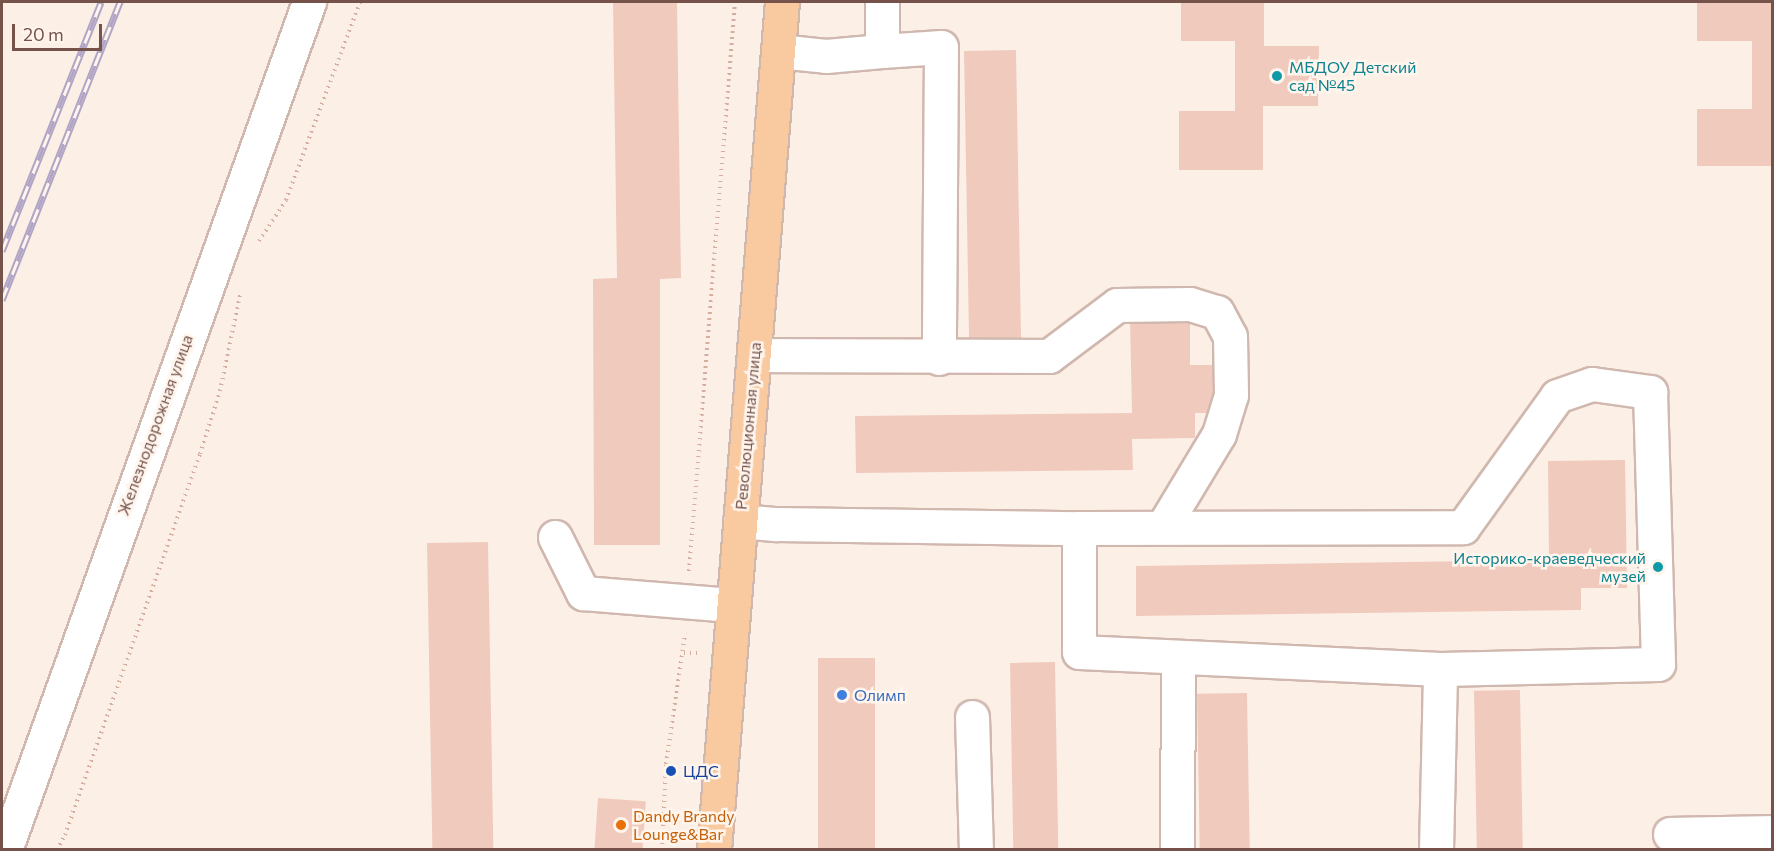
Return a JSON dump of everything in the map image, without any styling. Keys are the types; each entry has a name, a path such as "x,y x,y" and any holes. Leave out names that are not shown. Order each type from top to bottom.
{"main road":[{"name":"Революционная улица","path":"714,849 782,2"}],"street":[{"name":"Железнодорожная улица","path":"5,849 309,2"},
{"path":"882,2 882,51"},
{"path":"778,51 826,56 941,47 939,358"},
{"path":"754,355 939,358 1049,356 1117,305 1190,304 1216,312 1230,336 1231,395 1219,434 1163,527"},
{"path":"740,521 777,524 1079,528 1463,527 1557,396 1592,384 1650,392 1658,664 1440,669 1079,652 1079,528"},
{"path":"555,537 583,593 732,605"},
{"path":"1177,849 1178,658"},
{"path":"1436,849 1440,669"},
{"path":"972,717 976,849"},
{"path":"1670,834 1773,832"}],"path":[{"path":"254,248 286,200 360,2"},
{"path":"662,849 666,764 684,653 735,2"},
{"path":"57,849 65,835 200,454 220,392 241,291"}],"building":[{"path":"613,2 677,2 681,278 660,279 660,545 594,545 593,279 617,278"},
{"name":"МБДОУ Детский сад №45","path":"1181,2 1264,2 1264,46 1319,46 1318,106 1263,106 1263,170 1179,170 1179,111 1235,111 1235,41 1181,41"},
{"path":"1697,2 1772,2 1772,166 1697,166 1697,109 1752,109 1752,41 1697,41"},
{"path":"1016,50 1021,341 969,342 964,51"},
{"path":"1190,320 1190,365 1213,365 1214,413 1195,413 1195,438 1132,439 1133,470 856,473 855,416 1132,413 1130,321"},
{"path":"1625,460 1627,588 1581,588 1581,610 1136,616 1136,566 1549,560 1548,461"},
{"path":"488,542 493,850 432,850 427,543"},
{"path":"818,658 875,658 875,850 818,850"},
{"path":"1055,662 1058,850 1013,850 1010,663"},
{"path":"1520,690 1523,850 1477,850 1474,691"},
{"path":"1247,693 1250,850 1200,850 1197,694"},
{"name":"Dandy Brandy Lounge&Bar","path":"598,798 646,801 642,850 594,850"}],"railway":[{"path":"2,251 101,2"},
{"path":"2,300 120,2"}],"place":[{"name":"МБДОУ Детский сад №45","path":"1277,76"},
{"name":"Историко-краеведческий музей","path":"1658,567"},
{"name":"Олимп","path":"842,695"},
{"name":"ЦДС","path":"671,771"},
{"name":"Dandy Brandy Lounge&Bar","path":"621,825"}]}
